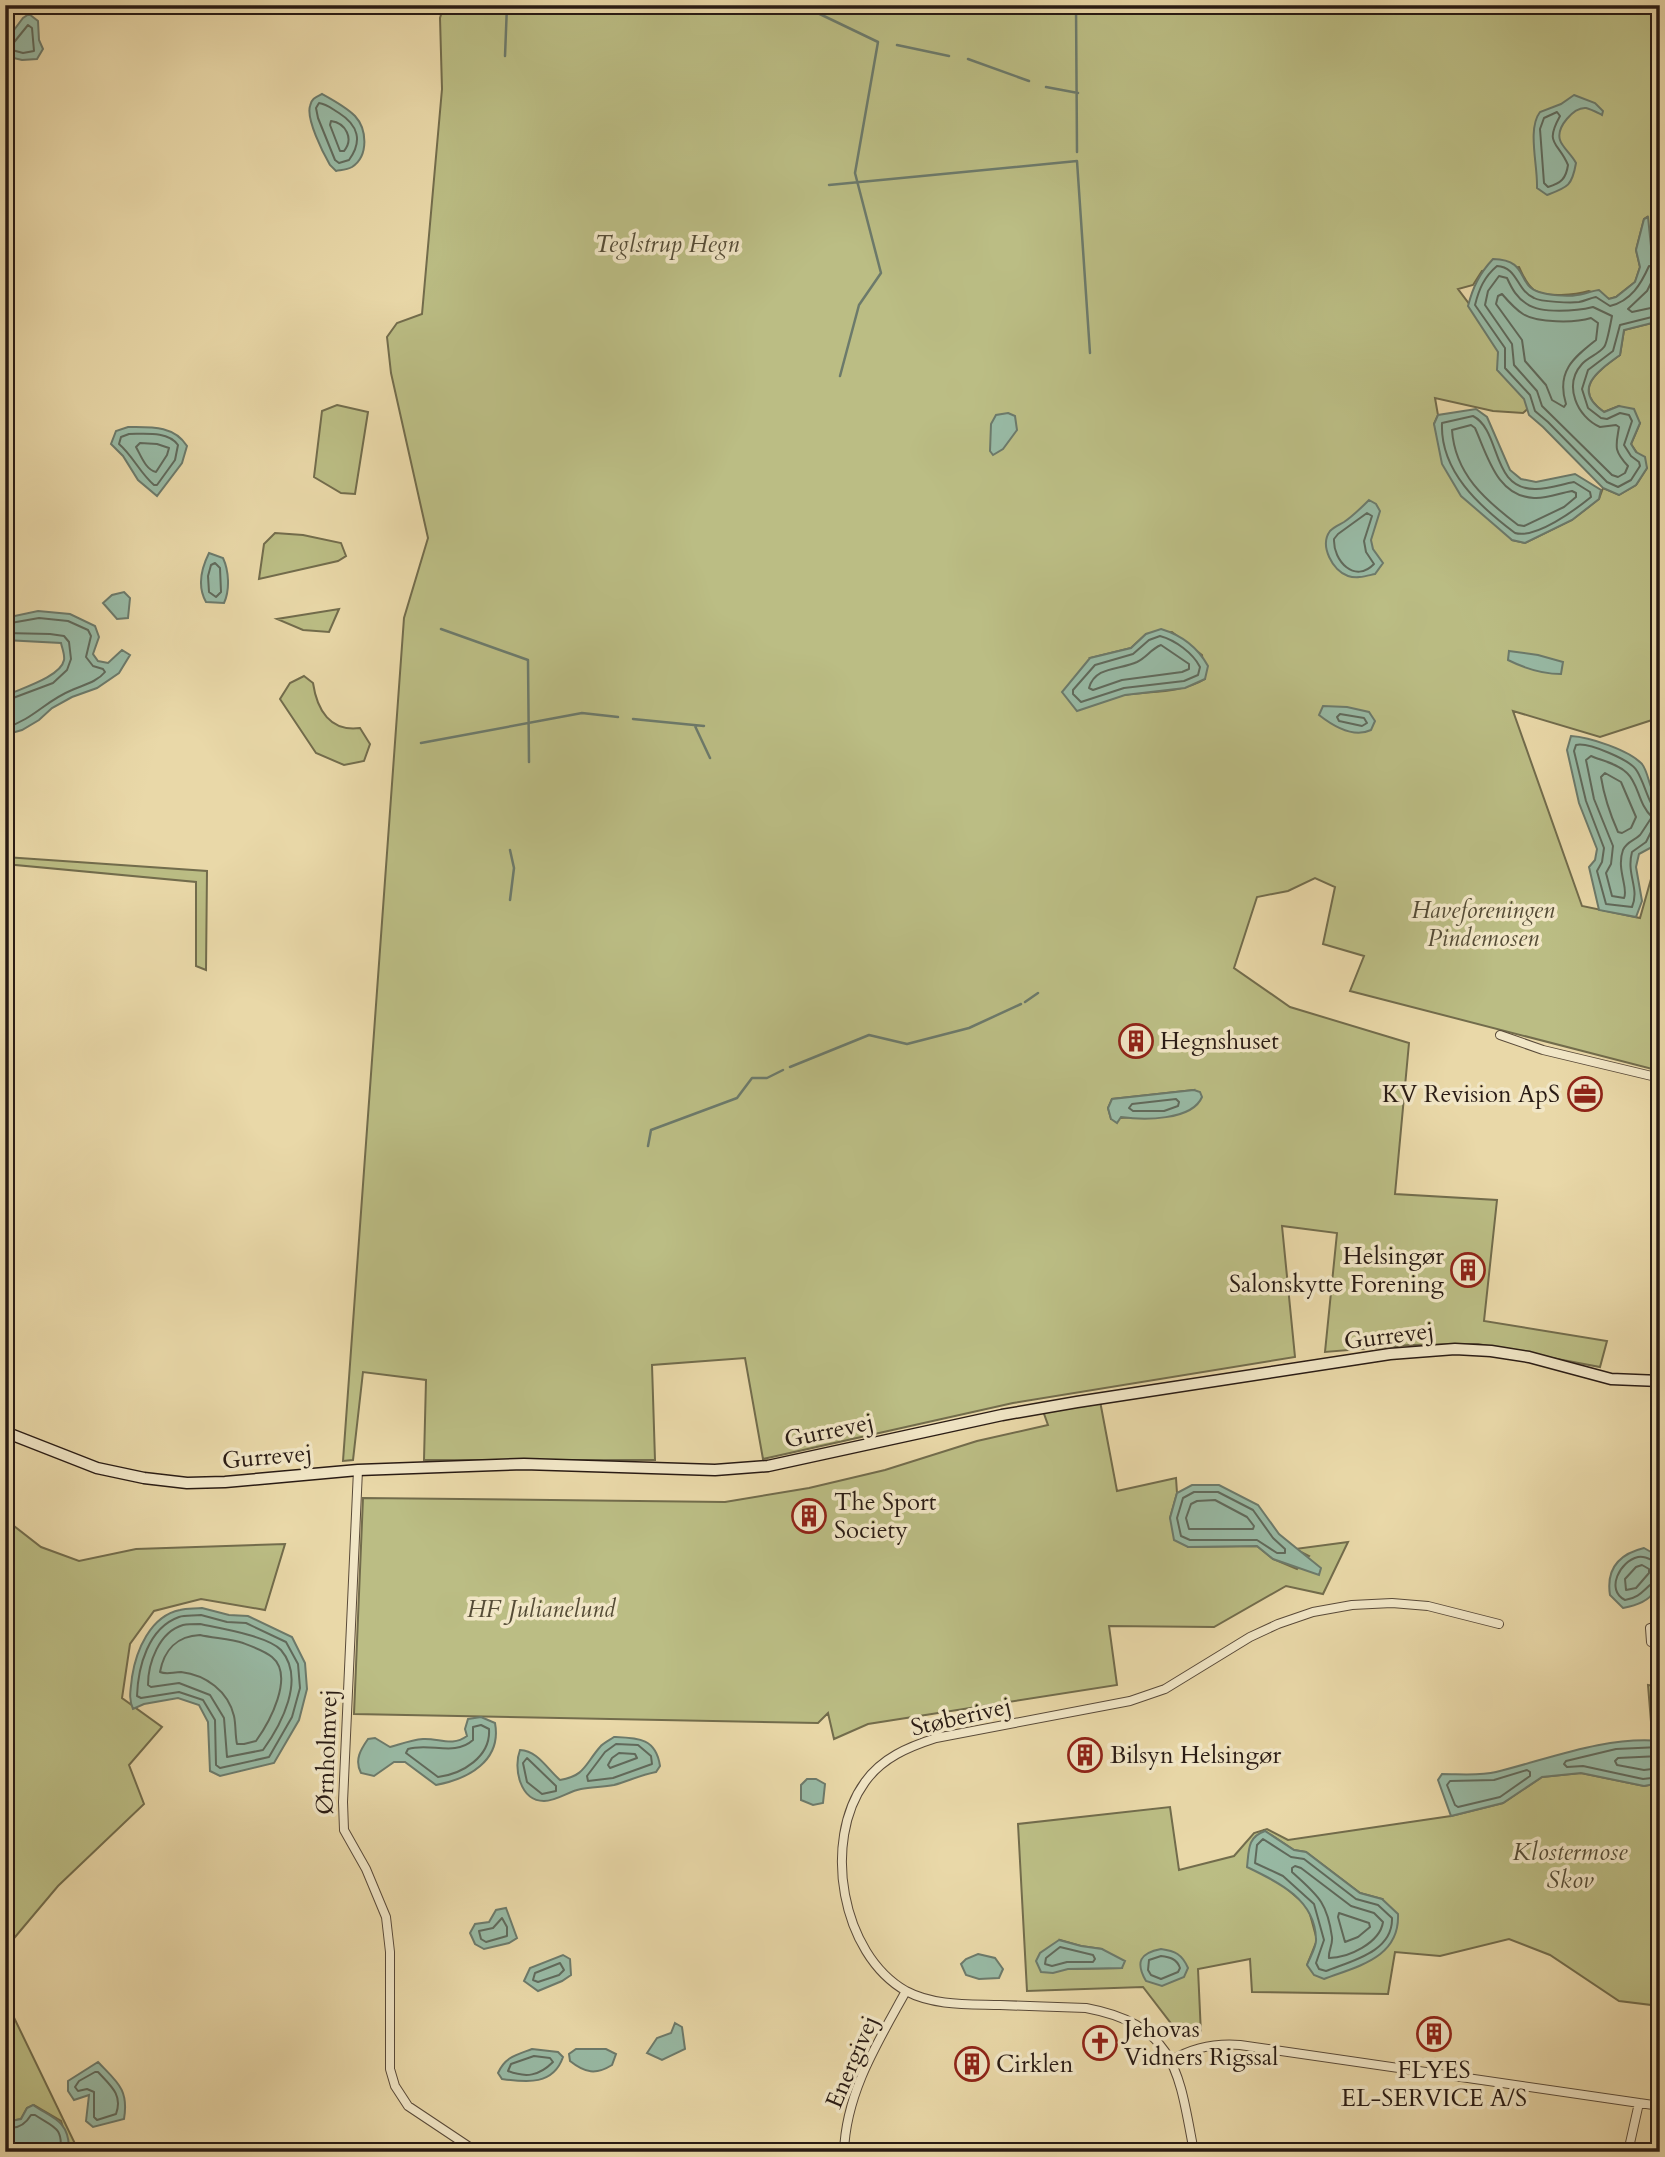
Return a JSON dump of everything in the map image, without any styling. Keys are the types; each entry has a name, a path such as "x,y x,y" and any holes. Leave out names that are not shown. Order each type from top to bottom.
{"street":[{"path":"1500,1035 1543,1050 1660,1078"},
{"name":"Gurrevej","path":"5,1432 97,1468 155,1480 187,1483 358,1470 524,1464 715,1470 768,1465 1002,1415 1077,1402 1390,1354 1455,1349 1491,1351 1529,1357 1611,1379 1660,1381"},
{"name":"Ørnholmvej","path":"358,1470 344,1830 366,1869 386,1917 390,1952 390,2069 395,2087 408,2106 477,2152"},
{"name":"Støberivej","path":"1194,2152 1180,2078 1172,2060 1143,2030 1125,2019 1086,2008 928,2000 906,1991 881,1972 862,1947 849,1917 842,1860 843,1832 851,1805 865,1781 885,1761 909,1746 936,1738 1126,1702 1165,1689 1197,1672 1250,1637 1313,1612 1352,1605 1392,1603 1428,1606 1499,1624"},
{"path":"1651,1642 1650,1628 1660,1625"},
{"name":"Energivej","path":"844,2152 846,2119 858,2084 906,1991"},
{"path":"1172,2060 1195,2048 1240,2045 1660,2106"},
{"path":"1628,2152 1639,2103"}],"green space":[{"path":"444,5 1660,5 1660,262 1652,256 1647,217 1644,219 1636,250 1640,267 1635,282 1616,297 1609,299 1589,291 1561,295 1539,293 1529,285 1519,267 1482,271 1473,285 1458,289 1540,398 1523,413 1493,411 1435,398 1438,415 1434,424 1512,540 1525,543 1572,520 1599,499 1603,488 1619,495 1636,485 1647,468 1631,444 1640,423 1619,406 1604,412 1589,396 1589,388 1597,374 1620,355 1624,330 1660,321 1660,715 1600,737 1513,711 1582,906 1640,918 1660,847 1660,1071 1350,991 1364,956 1323,944 1335,887 1315,878 1288,891 1257,897 1234,968 1290,1007 1409,1043 1395,1194 1497,1200 1484,1321 1607,1341 1600,1367 1478,1344 1410,1345 1325,1352 1337,1233 1282,1226 1295,1357 1013,1403 763,1459 745,1358 652,1365 655,1460 424,1460 426,1380 363,1372 353,1460 343,1461 404,618 428,538 391,373 387,337 397,323 422,314 442,89 440,18","holes":["1172,632 1202,655 1205,679 1186,687 1125,695 1090,658 1131,648 1146,634","1194,1090 1185,1111 1157,1117 1111,1119 1108,1108 1112,1099"]},
{"path":"337,405 368,412 355,494 341,493 314,477 322,411"},
{"path":"275,533 303,535 341,543 346,556 338,561 259,579 264,544"},
{"path":"339,609 329,632 303,630 277,619"},
{"path":"304,676 313,683 322,710 333,723 360,728 370,744 364,761 344,765 316,753 280,699 290,683"},
{"path":"5,857 207,871 206,970 196,966 196,882 5,864"},
{"name":"HF Julianelund","path":"1100,1401 1117,1491 1176,1478 1177,1493 1170,1518 1188,1547 1257,1546 1273,1559 1297,1569 1309,1556 1295,1549 1348,1542 1323,1594 1286,1586 1214,1627 1109,1626 1117,1685 868,1724 834,1739 828,1713 818,1723 354,1714 363,1498 725,1502 809,1488 885,1470 977,1441 1048,1425 1043,1411"},
{"path":"5,1519 41,1547 79,1561 136,1549 285,1544 265,1610 201,1599 154,1611 130,1644 122,1698 162,1727 129,1765 144,1804 58,1886 5,1949"},
{"path":"1648,1685 1660,1687 1660,1736 1652,1734"},
{"name":"Klostermose Skov","path":"1581,1773 1644,1786 1660,1783 1660,2006 1619,2001 1550,1955 1509,1939 1440,1956 1395,1952 1388,1994 1252,1992 1250,1959 1198,1969 1201,2034 1183,2039 1143,1987 1027,1991 1018,1824 1170,1807 1179,1870 1234,1856 1254,1833 1267,1829 1288,1840 1451,1816 1503,1803 1542,1777","holes":["1265,1831 1294,1850 1306,1852 1360,1893 1382,1899 1307,1965 1317,1940 1308,1907 1279,1882","1060,1940 1102,1949 1121,1968 1068,1969"]},
{"path":"5,1999 79,2152 64,2152 69,2147 61,2121 34,2105 27,2108 21,2119 5,2119"}],"water":[{"path":"29,14 38,21 39,40 43,49 37,59 22,60 5,56 5,42"},
{"path":"322,94 355,116 362,128 364,149 358,162 348,169 336,171 330,165 313,127 309,112 311,104 314,98"},
{"path":"1574,95 1595,103 1603,111 1602,115 1581,109 1571,114 1563,124 1560,140 1576,163 1568,185 1547,195 1537,188 1534,138 1536,119 1540,112 1561,104"},
{"path":"1648,217 1652,256 1660,262 1660,321 1624,330 1620,355 1597,374 1589,388 1589,396 1594,404 1604,412 1619,406 1634,409 1640,423 1631,444 1636,452 1645,457 1647,468 1636,485 1619,495 1603,488 1529,415 1524,399 1497,370 1498,352 1468,306 1477,281 1493,259 1513,264 1527,284 1539,292 1568,296 1599,290 1609,299 1616,297 1635,282 1640,267 1636,250 1644,219"},
{"path":"1476,409 1487,417 1510,470 1521,479 1536,482 1575,474 1601,490 1599,499 1572,520 1525,543 1512,540 1461,496 1442,464 1434,424 1438,415"},
{"path":"1008,413 1015,416 1017,430 1003,449 993,455 990,451 991,424 996,415"},
{"path":"128,427 153,427 168,431 182,439 187,446 182,463 157,496 138,480 123,456 111,444 116,431"},
{"path":"1369,500 1376,504 1380,511 1371,540 1373,549 1383,563 1375,574 1351,577 1333,564 1327,551 1327,537 1330,531 1351,517"},
{"path":"209,553 223,558 225,563 228,586 224,603 206,602 203,596 201,578"},
{"path":"124,592 130,598 128,618 117,619 103,603 112,595"},
{"path":"38,611 70,614 95,626 99,637 93,654 98,661 108,663 122,650 130,655 119,673 97,688 72,697 22,730 5,735 5,696 48,677 64,660 61,643 5,640 5,618"},
{"path":"1161,629 1182,639 1199,653 1208,666 1205,679 1185,688 1125,695 1077,711 1062,692 1090,658 1131,648 1146,634"},
{"path":"1509,651 1563,662 1561,674 1541,672 1514,663 1508,660"},
{"path":"1323,706 1347,707 1369,712 1375,721 1371,730 1351,732 1337,727 1319,715"},
{"path":"1571,736 1619,749 1642,764 1647,774 1656,801 1659,822 1652,847 1639,854 1636,867 1642,901 1636,917 1599,910 1589,867 1595,860 1597,849 1579,803 1567,750"},
{"path":"1194,1090 1200,1092 1202,1097 1197,1105 1178,1115 1142,1119 1121,1117 1117,1123 1111,1119 1108,1108 1112,1099"},
{"path":"1192,1485 1219,1485 1258,1505 1279,1534 1321,1568 1319,1575 1273,1559 1257,1546 1188,1547 1174,1540 1170,1518 1177,1493"},
{"path":"1644,1548 1658,1556 1657,1585 1654,1592 1643,1602 1623,1608 1610,1595 1612,1570 1628,1554"},
{"path":"202,1608 229,1615 248,1616 292,1637 305,1663 307,1689 299,1720 274,1763 220,1776 210,1771 208,1722 199,1705 178,1698 144,1704 133,1709 131,1705 132,1677 146,1636 160,1619 169,1614 183,1609"},
{"path":"481,1717 495,1723 496,1736 488,1758 471,1773 436,1785 405,1762 394,1762 374,1776 361,1773 358,1759 368,1739 375,1738 390,1747 423,1739 456,1741 467,1736 465,1729 468,1719"},
{"path":"614,1737 638,1739 650,1745 660,1766 656,1772 614,1785 576,1790 549,1801 536,1800 524,1790 517,1766 520,1750 537,1757 560,1780 575,1776 601,1746"},
{"path":"1639,1740 1660,1741 1660,1783 1644,1786 1581,1773 1542,1777 1503,1803 1451,1816 1438,1780 1442,1774 1490,1773 1598,1745"},
{"path":"807,1779 816,1779 825,1784 823,1803 813,1805 801,1800 801,1785"},
{"path":"1265,1831 1294,1850 1306,1852 1360,1893 1382,1899 1398,1914 1397,1929 1384,1950 1363,1964 1324,1979 1314,1975 1307,1965 1316,1942 1309,1913 1293,1894 1247,1867 1252,1841"},
{"path":"506,1908 517,1938 509,1943 484,1949 475,1944 470,1933 475,1924 489,1922 496,1910"},
{"path":"1059,1940 1102,1949 1125,1961 1122,1968 1041,1972 1036,1961 1040,1953"},
{"path":"1161,1949 1178,1954 1188,1968 1184,1977 1162,1986 1146,1981 1140,1964 1148,1953"},
{"path":"978,1954 995,1958 1003,1969 999,1978 979,1979 966,1975 961,1964"},
{"path":"563,1955 570,1959 571,1975 562,1981 538,1991 524,1981 530,1968"},
{"path":"675,2023 682,2027 685,2049 662,2060 647,2053 657,2038 671,2033"},
{"path":"532,2049 558,2052 563,2057 553,2073 538,2080 502,2079 498,2073 504,2063"},
{"path":"576,2049 606,2049 616,2054 612,2065 591,2071 570,2061 569,2054"},
{"path":"98,2062 120,2087 125,2109 124,2119 93,2127 86,2121 89,2095 74,2100 68,2091 68,2081"},
{"path":"33,2105 52,2117 66,2131 69,2147 64,2152 35,2147 5,2148 5,2119 21,2119 27,2108"}],"waterway":[{"path":"505,56 507,5"},
{"path":"801,5 878,42 855,173 881,273 859,305 840,376"},
{"path":"1076,5 1077,152"},
{"path":"897,45 949,56"},
{"path":"968,59 1029,81"},
{"path":"1046,87 1078,93"},
{"path":"829,185 1077,161 1090,353"},
{"path":"441,629 528,660 529,762"},
{"path":"421,743 582,713 618,717"},
{"path":"633,719 704,726"},
{"path":"695,726 710,758"},
{"path":"510,850 514,868 510,900"},
{"path":"1025,1002 1038,993"},
{"path":"790,1067 869,1035 907,1044 969,1028 1021,1004"},
{"path":"648,1146 651,1130 737,1098 752,1078 767,1078 783,1070"}],"place":[{"name":"Hegnshuset","path":"1136,1041"},
{"name":"KV Revision ApS","path":"1585,1094"},
{"name":"Helsingør Salonskytte Forening","path":"1468,1270"},
{"name":"The Sport Society","path":"809,1516"},
{"name":"Bilsyn Helsingør","path":"1085,1755"},
{"name":"FLYES EL-SERVICE A/S","path":"1434,2034"},
{"name":"Jehovas Vidners Rigssal","path":"1100,2043"},
{"name":"Cirklen","path":"972,2064"}],"park label":[{"name":"Teglstrup Hegn","path":"667,244"},
{"name":"Haveforeningen Pindemosen","path":"1483,924"}]}
